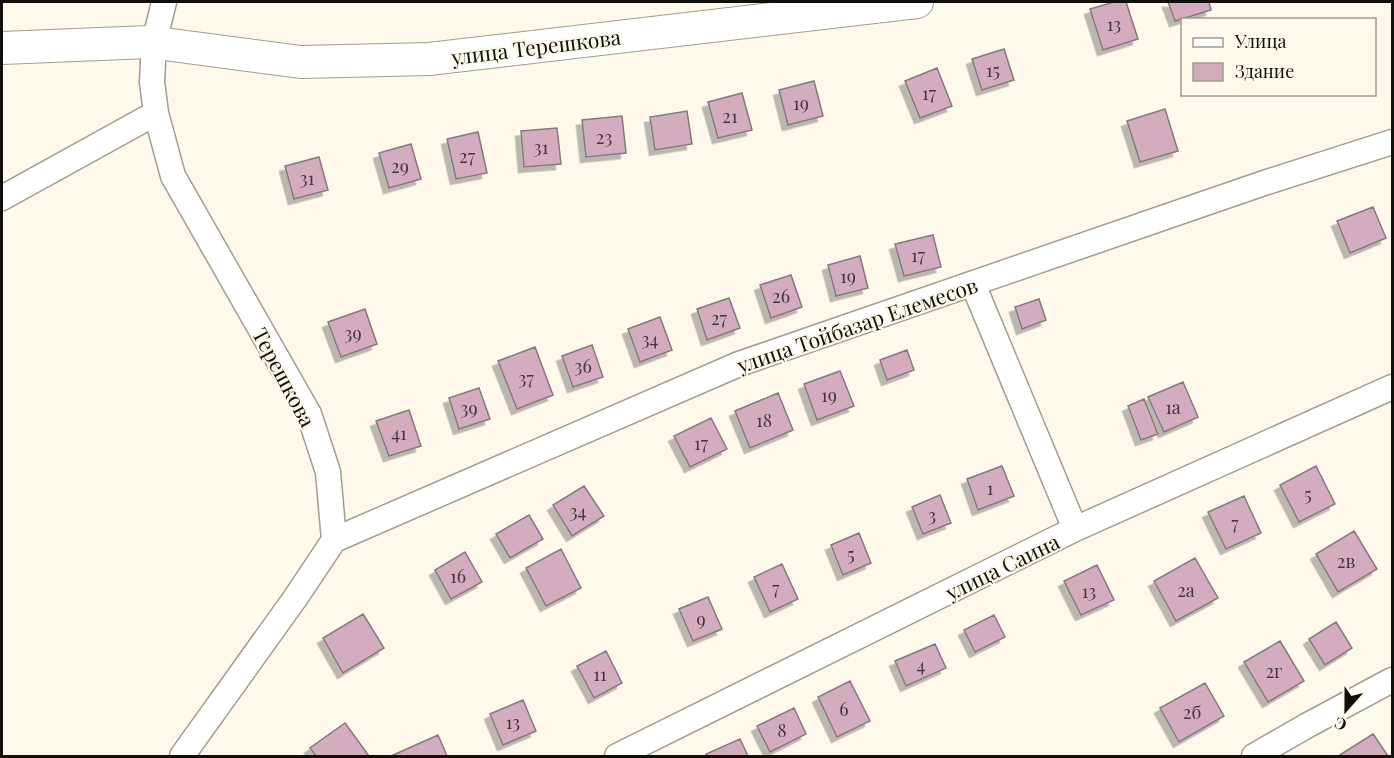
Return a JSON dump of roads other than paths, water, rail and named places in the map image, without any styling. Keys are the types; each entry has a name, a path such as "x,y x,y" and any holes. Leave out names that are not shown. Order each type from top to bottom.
{"street":[{"path":"154,43 164,2"},
{"name":"улица Терешкова","path":"2,48 154,43 301,62 429,59 917,2"},
{"name":"Терешкова","path":"154,43 152,82 156,113 173,176 309,414 328,472 334,540"},
{"path":"2,198 156,113"},
{"name":"улица Тойбазар Елемесов","path":"334,540 740,364 1253,187 1392,142"},
{"path":"973,284 1076,530"},
{"name":"улица Саина","path":"617,756 1076,530 1392,387"},
{"path":"183,756 334,540"},
{"path":"1254,756 1392,680"}]}
